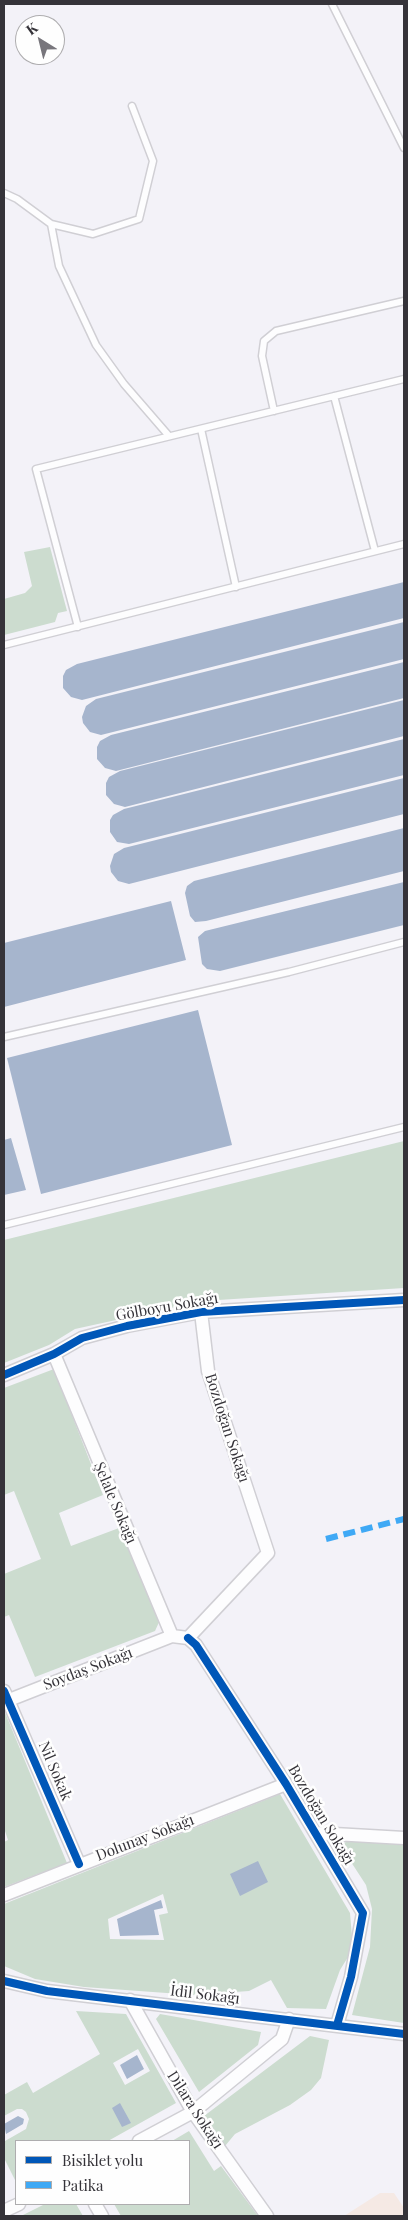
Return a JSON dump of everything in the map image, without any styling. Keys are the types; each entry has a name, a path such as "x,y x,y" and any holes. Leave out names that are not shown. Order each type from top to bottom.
{"street":[{"name":"Gölboyu Sokağı","path":"4,1375 54,1354 82,1338 127,1326 201,1312 404,1300"},
{"name":"Bozdoğan Sokağı","path":"201,1312 208,1371 268,1553 188,1638 196,1645 286,1784 363,1912 351,1977 337,2025"},
{"name":"Şelale Sokağı","path":"54,1354 172,1636"},
{"path":"172,1636 188,1638"},
{"name":"Soydaş Sokağı","path":"6,1697 172,1636"},
{"name":"Nil Sokak","path":"6,1697 79,1864"},
{"name":"Dolunay Sokağı","path":"4,1894 286,1784"},
{"path":"317,1833 404,1838"},
{"name":"İdil Sokağı","path":"4,1981 47,1991 290,2019 403,2035"},
{"name":"Dilara Sokağı","path":"130,2000 192,2112 267,2216"},
{"path":"141,2140 192,2112 282,2039 290,2019"},
{"path":"4,2211 17,2205"},
{"path":"96,2205 102,2216"}],"lane":[{"path":"332,4 404,148"},
{"path":"4,193 17,199 52,224 93,234 139,219 153,160 132,106"},
{"path":"52,224 59,266 96,345 124,384 169,436"},
{"path":"274,411 262,356 264,341 276,332 404,301"},
{"path":"78,627 36,469 404,379"},
{"path":"334,396 375,552"},
{"path":"201,429 236,587"},
{"path":"4,645 404,544"},
{"path":"4,1038 289,972 404,942"},
{"path":"4,1225 404,1128"}],"shaded area":[{"path":"380,2193 394,2193 404,2208 404,2216 344,2216"}],"green space":[{"path":"50,547 67,611 58,613 55,622 4,635 4,599 25,593 32,586 24,552"},
{"path":"404,1141 404,1288 203,1301 75,1329 49,1345 4,1363 4,1240"},
{"path":"54,1369 103,1495 59,1513 71,1546 119,1528 126,1538 160,1620 155,1631 35,1677 9,1615 4,1617 4,1574 41,1559 14,1491 4,1495 4,1388"},
{"path":"4,1710 67,1863 4,1887 4,1842 8,1840 4,1828"},
{"path":"280,1794 350,1913 353,1949 340,1970 326,2009 287,2008 271,1980 249,1991 194,1995 84,1987 35,1979 4,1966 4,1904","holes":["163,1894 168,1913 159,1915 164,1940 110,1939 108,1919"]},
{"path":"350,1840 404,1844 404,2023 352,2015 370,1947 372,1909 366,1885 340,1845"},
{"path":"76,2011 126,2014 176,2103 110,2140 15,2140 15,2180 4,2158 4,2139 5,2141 26,2129 29,2119 26,2112 22,2109 17,2109 4,2116 4,2095 27,2082 33,2093 100,2054","holes":["138,2049 150,2071 125,2085 113,2063"]},
{"path":"160,2014 261,2032 258,2045 199,2092 156,2019"},
{"path":"310,2036 329,2040 321,2078 311,2090 290,2105 235,2134 225,2146 204,2116"},
{"path":"189,2131 214,2171 221,2166 258,2216 121,2216 115,2205 190,2205 190,2140 174,2140"},
{"path":"43,2205 77,2205 83,2216 21,2216"}],"water":[{"path":"404,582 404,618 82,700 71,697 63,688 63,676 66,670 77,664"},
{"path":"404,622 404,659 101,735 90,732 83,723 82,717 86,706 96,699"},
{"path":"404,662 404,698 116,771 105,768 97,759 97,747 100,741 111,735"},
{"path":"404,700 404,736 125,807 114,804 106,795 106,783 109,777 120,771"},
{"path":"404,739 404,775 129,844 117,842 110,832 110,820 113,815 124,809"},
{"path":"404,778 404,814 129,884 118,881 111,872 110,866 114,854 124,848"},
{"path":"404,828 404,871 206,921 195,922 190,916 185,893 187,886 194,881"},
{"path":"404,882 404,925 220,971 207,969 202,964 198,937 205,931"},
{"path":"171,901 186,960 4,1007 4,943"},
{"path":"198,1010 232,1145 41,1194 7,1058"},
{"path":"11,1138 26,1190 4,1195 4,1140"},
{"path":"258,1861 268,1882 240,1896 230,1874"},
{"path":"161,1900 163,1908 154,1910 159,1935 120,1936 117,1919"},
{"path":"137,2055 144,2069 127,2079 120,2065"},
{"path":"120,2103 131,2123 122,2127 112,2108"},
{"path":"18,2116 24,2119 23,2124 6,2134 4,2124"}],"marked path":[{"path":"326,1539 404,1519"}],"cycle path":[{"path":"4,1375 54,1354 82,1338 127,1326 201,1312 404,1300"},
{"path":"188,1638 196,1645 286,1784 363,1913 351,1977 337,2025"},
{"path":"4,1691 79,1864"},
{"path":"4,1981 47,1991 404,2034"}]}
